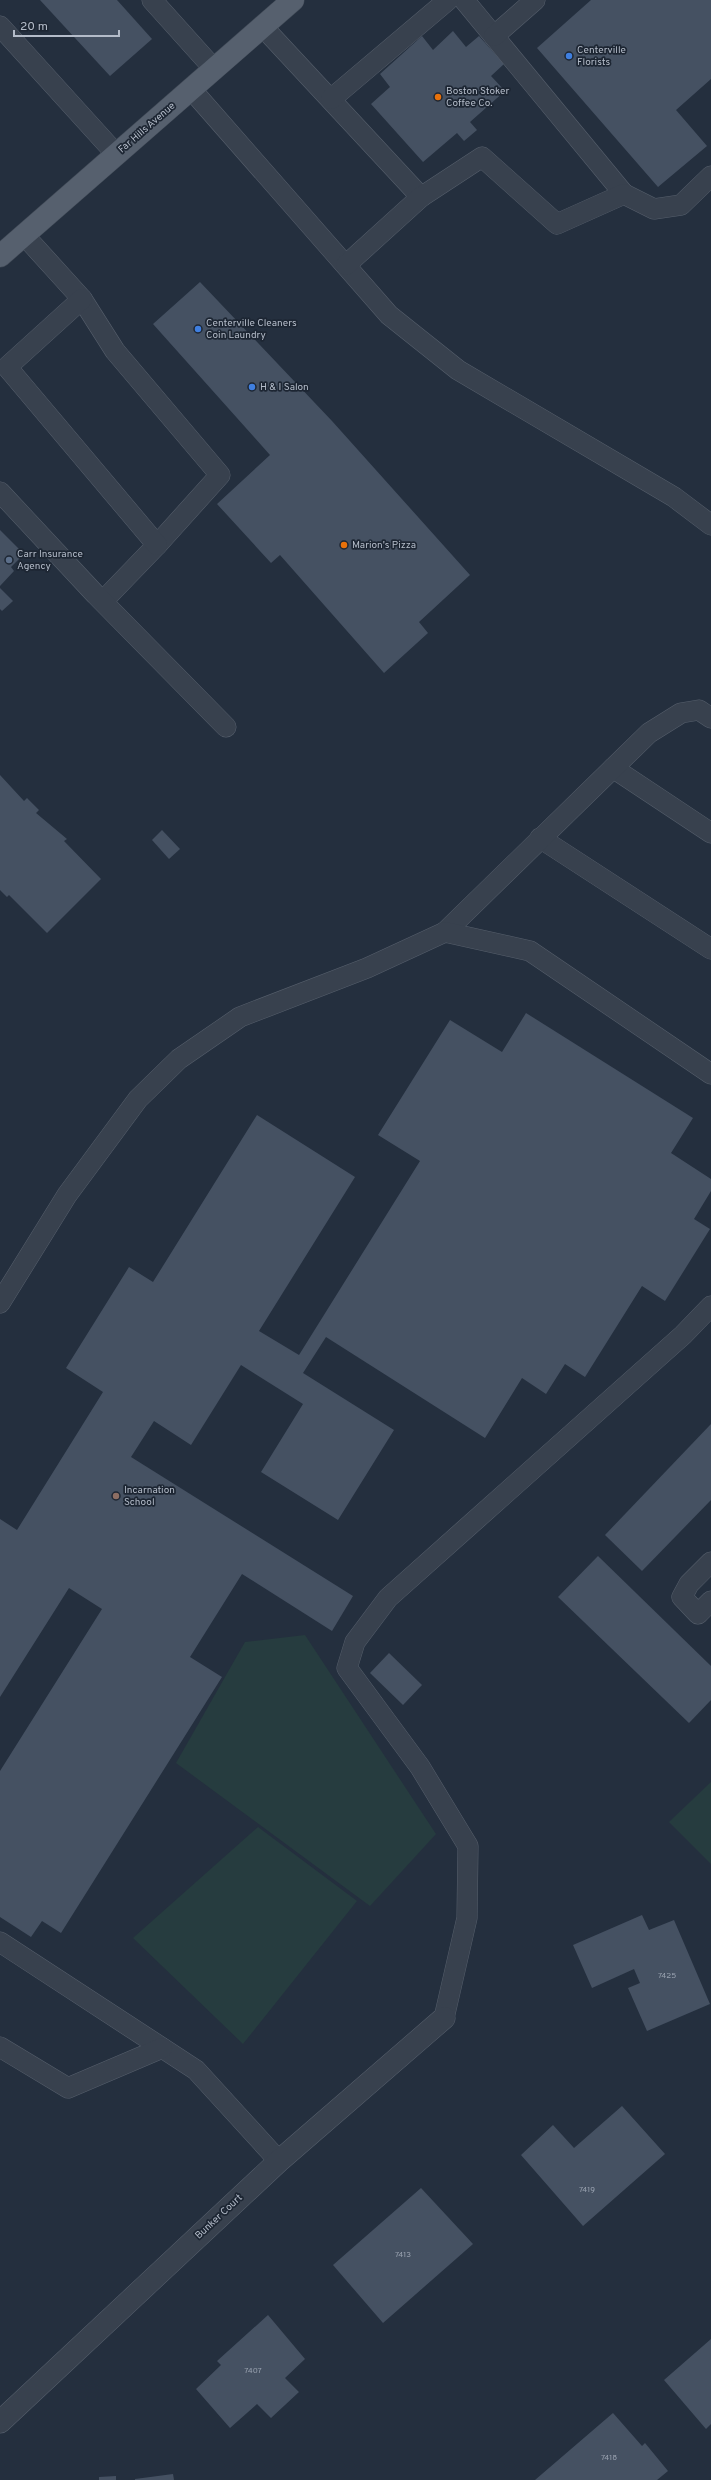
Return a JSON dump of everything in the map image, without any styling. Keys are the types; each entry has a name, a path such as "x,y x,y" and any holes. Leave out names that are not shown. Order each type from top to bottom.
{"main road":[{"name":"Far Hills Avenue","path":"0,256 293,0"}],"street":[{"name":"Bunker Court","path":"0,2422 279,2161 444,2018"}],"lane":[{"path":"152,0 214,69"},
{"path":"331,99 448,0"},
{"path":"464,0 624,194 654,209 681,204 711,176"},
{"path":"494,36 535,0"},
{"path":"0,26 116,154"},
{"path":"263,26 421,197"},
{"path":"191,89 389,315 458,370 674,497 711,525"},
{"path":"346,265 421,197 482,157 557,224 624,194"},
{"path":"24,235 82,299 115,351 220,475 157,545 102,601"},
{"path":"82,299 7,367 157,545"},
{"path":"0,492 102,601 226,727"},
{"path":"0,1303 66,1195 138,1099 179,1058 240,1018 367,968 444,932 649,733 681,713 699,710 711,718"},
{"path":"612,768 711,833"},
{"path":"540,838 711,949"},
{"path":"444,932 530,951 711,1074"},
{"path":"444,2018 467,1918 468,1846 420,1767 347,1668 355,1642 388,1598 683,1335 711,1306"},
{"path":"711,1562 689,1584 682,1596 698,1614 711,1601"},
{"path":"0,1942 196,2070 279,2161"},
{"path":"0,2047 68,2088 162,2048"}],"green space":[{"path":"305,1635 436,1834 370,1906 176,1763 245,1642"},
{"path":"711,1782 711,1864 669,1822"},
{"path":"258,1827 357,1901 243,2044 133,1938"}],"building":[{"path":"40,0 117,0 152,39 110,76"},
{"path":"591,0 711,0 711,79 676,110 707,146 658,187 537,48"},
{"name":"Boston Stoker Coffee Co.","path":"453,31 466,47 479,36 504,64 491,76 505,91 470,122 477,130 464,141 457,133 423,162 371,104 390,87 380,74 422,36 433,50"},
{"path":"200,282 332,421 470,575 419,622 428,633 384,673 280,555 271,563 217,504 270,455 153,324"},
{"name":"Carr Insurance Agency","path":"0,530 24,554 11,567 14,571 0,586"},
{"name":"Carr Insurance Agency","path":"0,588 13,601 2,611 0,609"},
{"path":"0,775 24,801 27,798 39,810 36,813 67,839 64,841 101,879 47,933 9,895 7,897 0,890"},
{"path":"162,830 180,849 169,859 152,840"},
{"name":"Incarnation School","path":"526,1013 693,1118 671,1153 711,1179 711,1191 694,1219 710,1229 665,1301 642,1286 585,1377 565,1364 546,1394 522,1378 485,1438 326,1337 303,1373 394,1430 338,1520 261,1472 303,1404 241,1365 191,1445 154,1421 131,1457 353,1596 332,1631 242,1574 190,1657 222,1677 61,1933 42,1921 31,1937 0,1917 0,1771 102,1609 69,1588 0,1697 0,1519 17,1530 103,1392 66,1368 129,1267 153,1282 257,1115 355,1177 259,1331 299,1355 420,1161 378,1135 450,1020 502,1052"},
{"path":"711,1424 711,1500 642,1571 605,1535"},
{"path":"598,1556 711,1666 711,1700 689,1723 558,1597"},
{"path":"389,1653 422,1685 403,1705 370,1673"},
{"path":"642,1915 649,1930 674,1920 710,2004 647,2031 628,1988 640,1983 634,1969 592,1988 573,1945"},
{"path":"622,2106 665,2154 583,2226 521,2155 553,2125 574,2148"},
{"path":"421,2188 473,2244 383,2323 333,2265"},
{"path":"268,2315 305,2359 285,2378 299,2392 271,2418 257,2404 230,2428 196,2389 221,2365 217,2361"},
{"path":"711,2339 711,2424 706,2429 664,2380"},
{"path":"613,2413 642,2446 645,2443 668,2471 657,2480 535,2480"},
{"path":"173,2474 174,2480 135,2480 135,2479"},
{"path":"116,2476 116,2480 99,2480 99,2477"}],"place":[{"name":"Centerville Florists","path":"569,56"},
{"name":"Boston Stoker Coffee Co.","path":"438,97"},
{"name":"Centerville Cleaners Coin Laundry","path":"198,329"},
{"name":"H & I Salon","path":"252,387"},
{"name":"Marion's Pizza","path":"344,545"},
{"name":"Carr Insurance Agency","path":"9,560"},
{"name":"Incarnation School","path":"116,1496"}]}
